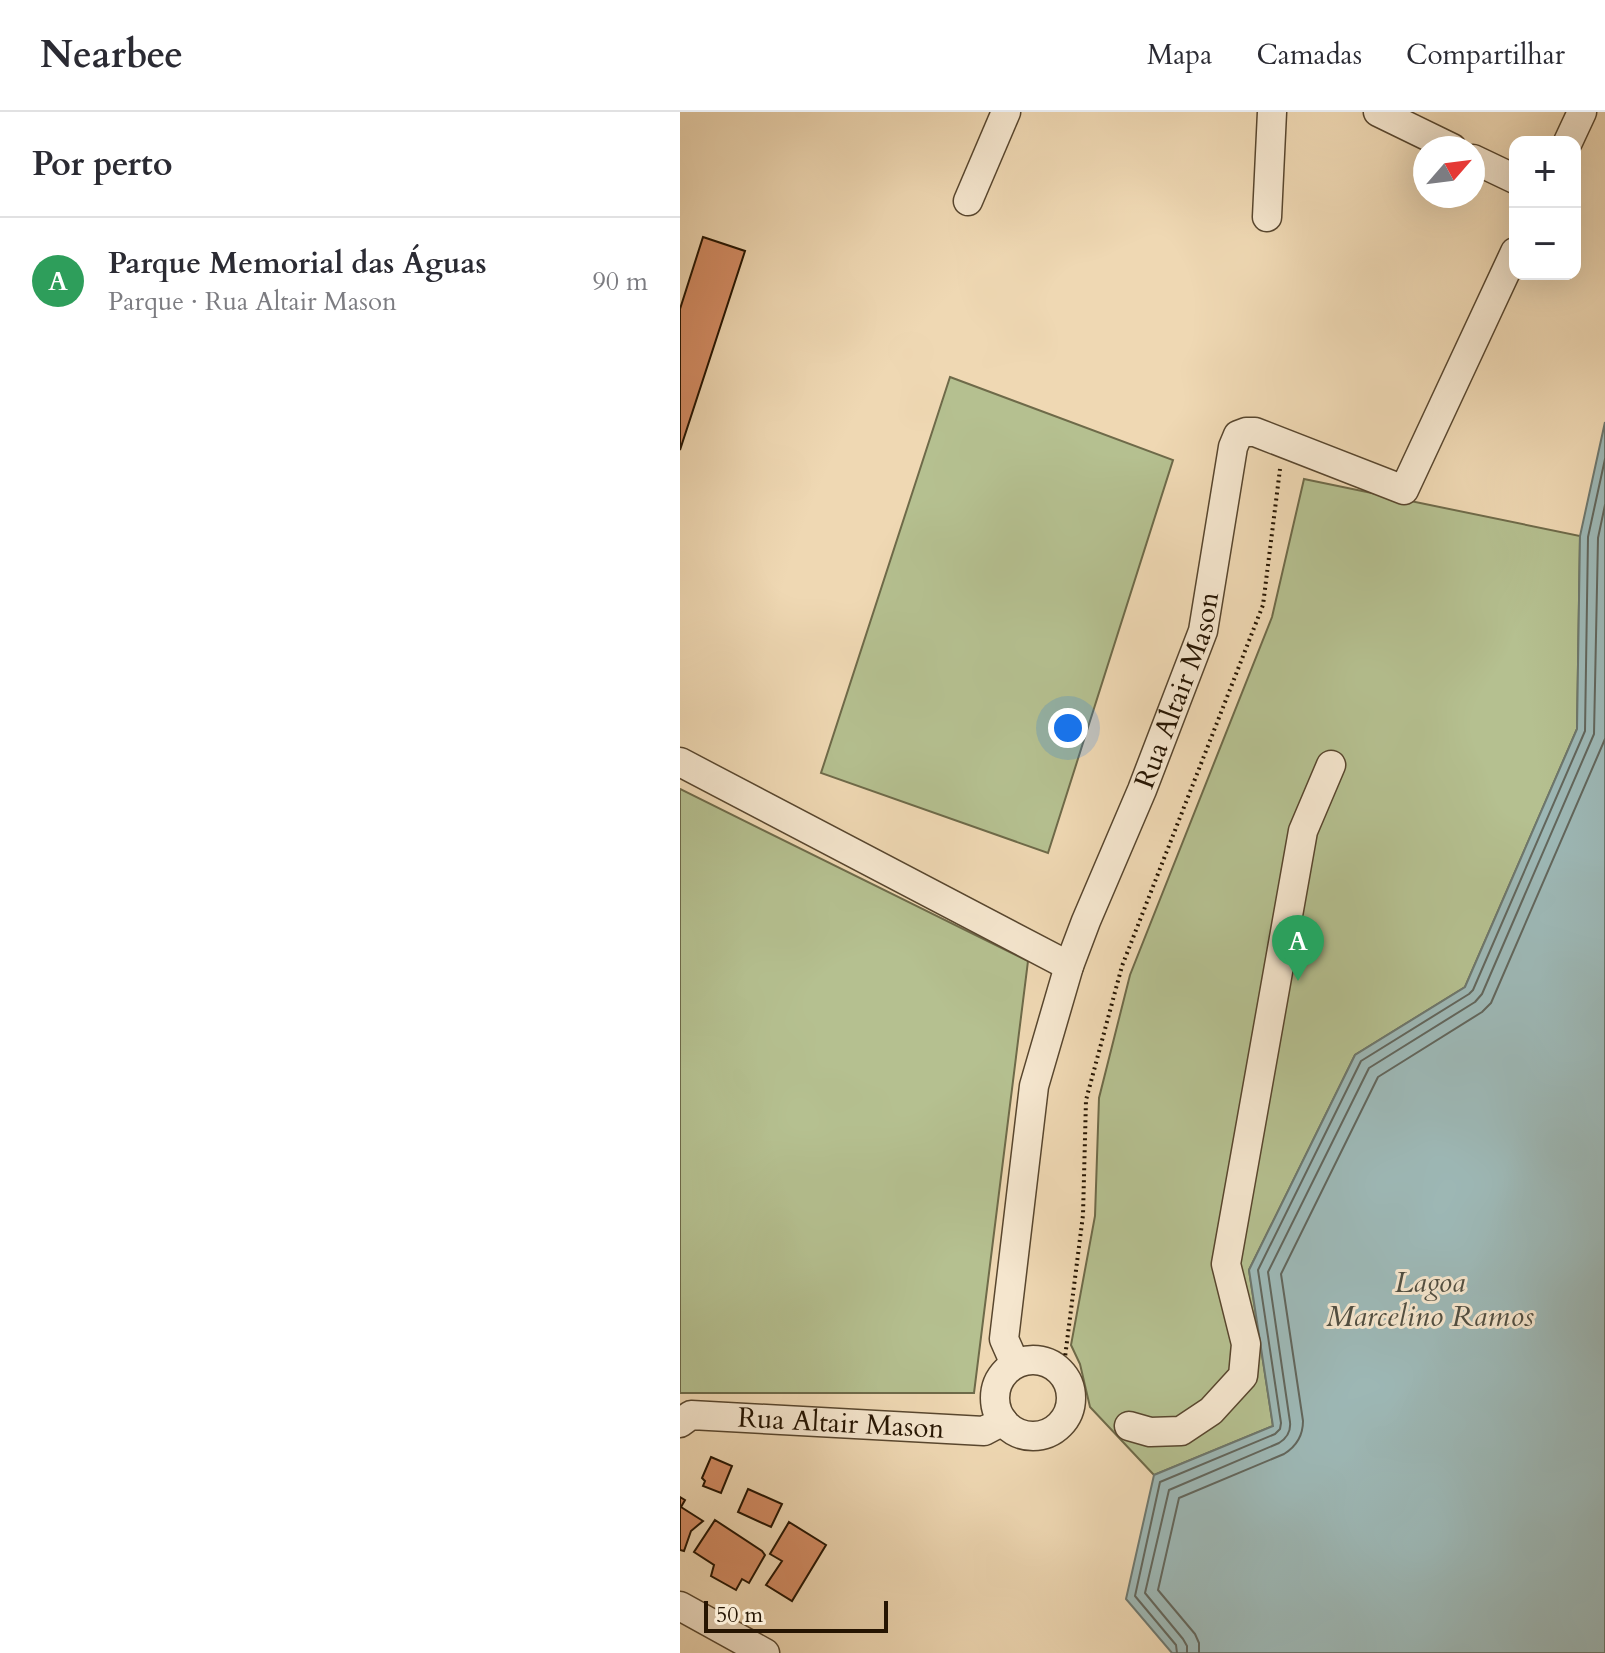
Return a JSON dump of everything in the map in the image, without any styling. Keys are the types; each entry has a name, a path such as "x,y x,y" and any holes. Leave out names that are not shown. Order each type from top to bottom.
{"street":[{"path":"968,201 1006,112"},
{"path":"1267,217 1272,112"},
{"path":"1378,112 1427,136"},
{"path":"1571,136 1582,112"},
{"path":"1485,165 1509,176"},
{"name":"Rua Altair Mason","path":"1015,1364 1004,1339 1034,1086 1069,966 1142,790 1203,631 1233,447 1238,435 1255,432 1283,441 1404,490 1509,265"},
{"path":"680,762 1069,966"},
{"path":"1129,1426 1150,1432 1181,1431 1211,1411 1243,1376 1246,1344 1226,1264 1303,831 1331,765"},
{"path":"1027,1360 1040,1360 1063,1373 1069,1384 1070,1408 1057,1428 1035,1436 1011,1430 997,1409 995,1396 1004,1372 1027,1360"},
{"name":"Rua Altair Mason","path":"680,1423 691,1415 984,1431 1003,1421"},
{"path":"680,1606 765,1653"}],"path":[{"path":"1063,1373 1083,1215 1086,1100 1122,966 1263,605 1283,441"}],"green space":[{"path":"950,377 1173,460 1048,853 821,773"},
{"path":"1304,479 1580,536 1577,729 1465,987 1355,1055 1249,1270 1273,1426 1154,1475 1090,1407 1080,1364 1071,1345 1095,1216 1099,1098 1130,975 1272,617"},
{"path":"680,789 1028,961 974,1393 680,1393"}],"water":[{"name":"Lagoa Marcelino Ramos","path":"1605,422 1605,1653 1172,1653 1126,1599 1154,1475 1273,1426 1249,1270 1355,1055 1465,987 1577,729 1580,536"}],"building":[{"path":"703,237 745,251 680,450 680,309"},
{"path":"711,1457 732,1466 721,1493 703,1486 705,1481 702,1478"},
{"path":"748,1489 782,1504 771,1527 738,1512"},
{"path":"680,1497 685,1500 681,1507 703,1521 691,1531 684,1551 680,1550"},
{"path":"715,1520 765,1555 749,1583 742,1579 736,1590 711,1576 714,1565 694,1552"},
{"path":"789,1522 826,1545 792,1601 766,1585 782,1561 770,1554"}],"place":[{"name":"Parque Memorial das Águas","path":"1298,981"}]}
